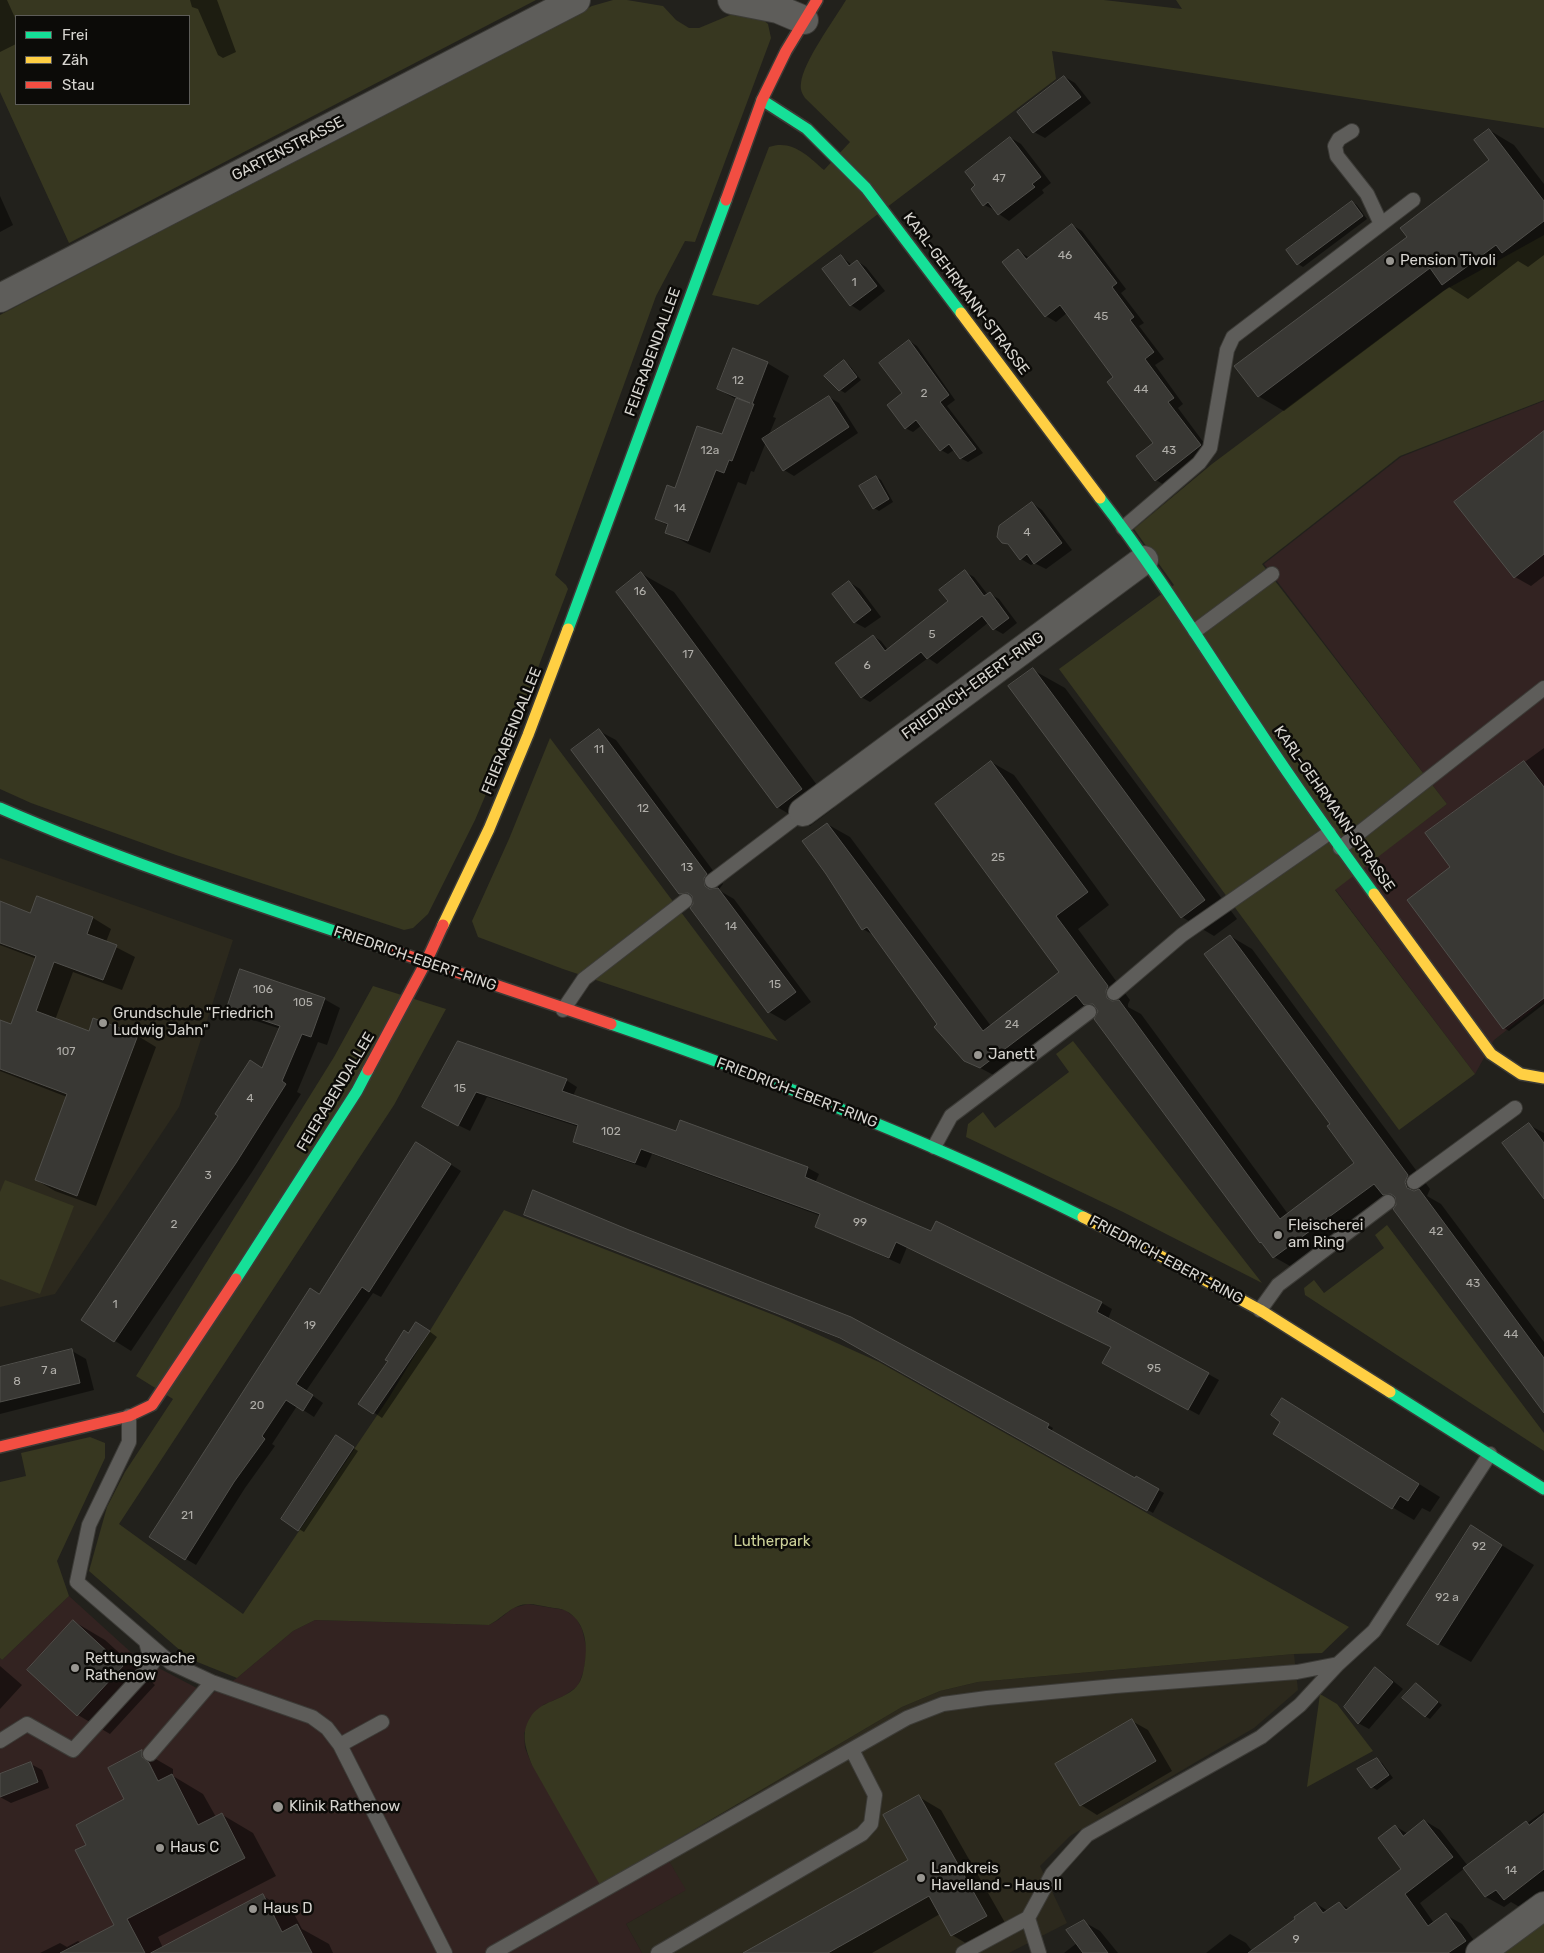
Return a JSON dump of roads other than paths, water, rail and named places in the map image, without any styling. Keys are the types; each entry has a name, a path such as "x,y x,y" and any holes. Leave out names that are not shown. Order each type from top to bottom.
{"street":[{"name":"GARTENSTRASSE","path":"0,298 576,0"},
{"path":"732,0 778,10 811,10"},
{"name":"FEIERABENDALLEE","path":"0,1447 129,1416 152,1405 261,1241 357,1091 426,962 489,829 528,735 762,100 786,51 811,10"},
{"name":"KARL-GEHRMANN-STRASSE","path":"762,100 807,129 866,188 1122,528 1195,631 1262,736 1329,833 1491,1054 1521,1074 1544,1078"},
{"name":"FRIEDRICH-EBERT-RING","path":"803,812 1144,560"},
{"name":"FRIEDRICH-EBERT-RING","path":"0,808 71,839 756,1076 858,1115 934,1147 1057,1204 1155,1253 1260,1310 1544,1488"},
{"path":"1480,1953 1544,1906"}],"lane":[{"path":"1352,131 1339,139 1335,146 1337,156 1367,194 1381,224"},
{"path":"1122,528 1200,463 1210,448 1227,350 1233,338 1413,200"},
{"path":"1195,631 1272,574"},
{"path":"1340,848 1544,688"},
{"path":"712,880 803,812"},
{"path":"1114,993 1182,935 1329,833"},
{"path":"563,1010 584,979 685,902"},
{"path":"934,1147 951,1116 1089,1012"},
{"path":"1414,1182 1515,1108"},
{"path":"1260,1310 1278,1285 1388,1202"},
{"path":"129,1416 129,1442 89,1525 77,1582 171,1663 212,1682 312,1717 327,1728 340,1745 445,1953"},
{"path":"963,1953 1028,1918 1052,1874 1087,1835 1261,1737 1300,1705 1338,1664 1374,1631 1490,1454"},
{"path":"0,1741 27,1724 73,1750 152,1664 146,1642"},
{"path":"493,1953 907,1718 943,1704 1114,1686 1297,1672 1338,1664"},
{"path":"150,1754 212,1682"},
{"path":"340,1745 382,1722"},
{"path":"658,1953 862,1834 871,1824 875,1795 852,1750"},
{"path":"1028,1918 1039,1953"}],"place":[{"name":"Pension Tivoli","path":"1390,261"},
{"name":"Grundschule \"Friedrich Ludwig Jahn\"","path":"103,1023"},
{"name":"Janett","path":"978,1055"},
{"name":"Fleischerei am Ring","path":"1278,1235"},
{"name":"Rettungswache Rathenow","path":"75,1668"},
{"name":"Klinik Rathenow","path":"278,1807"},
{"name":"Haus C","path":"160,1848"},
{"name":"Landkreis Havelland - Haus II","path":"921,1878"},
{"name":"Haus D","path":"253,1909"}],"park label":[{"name":"Lutherpark","path":"772,1542"}]}
